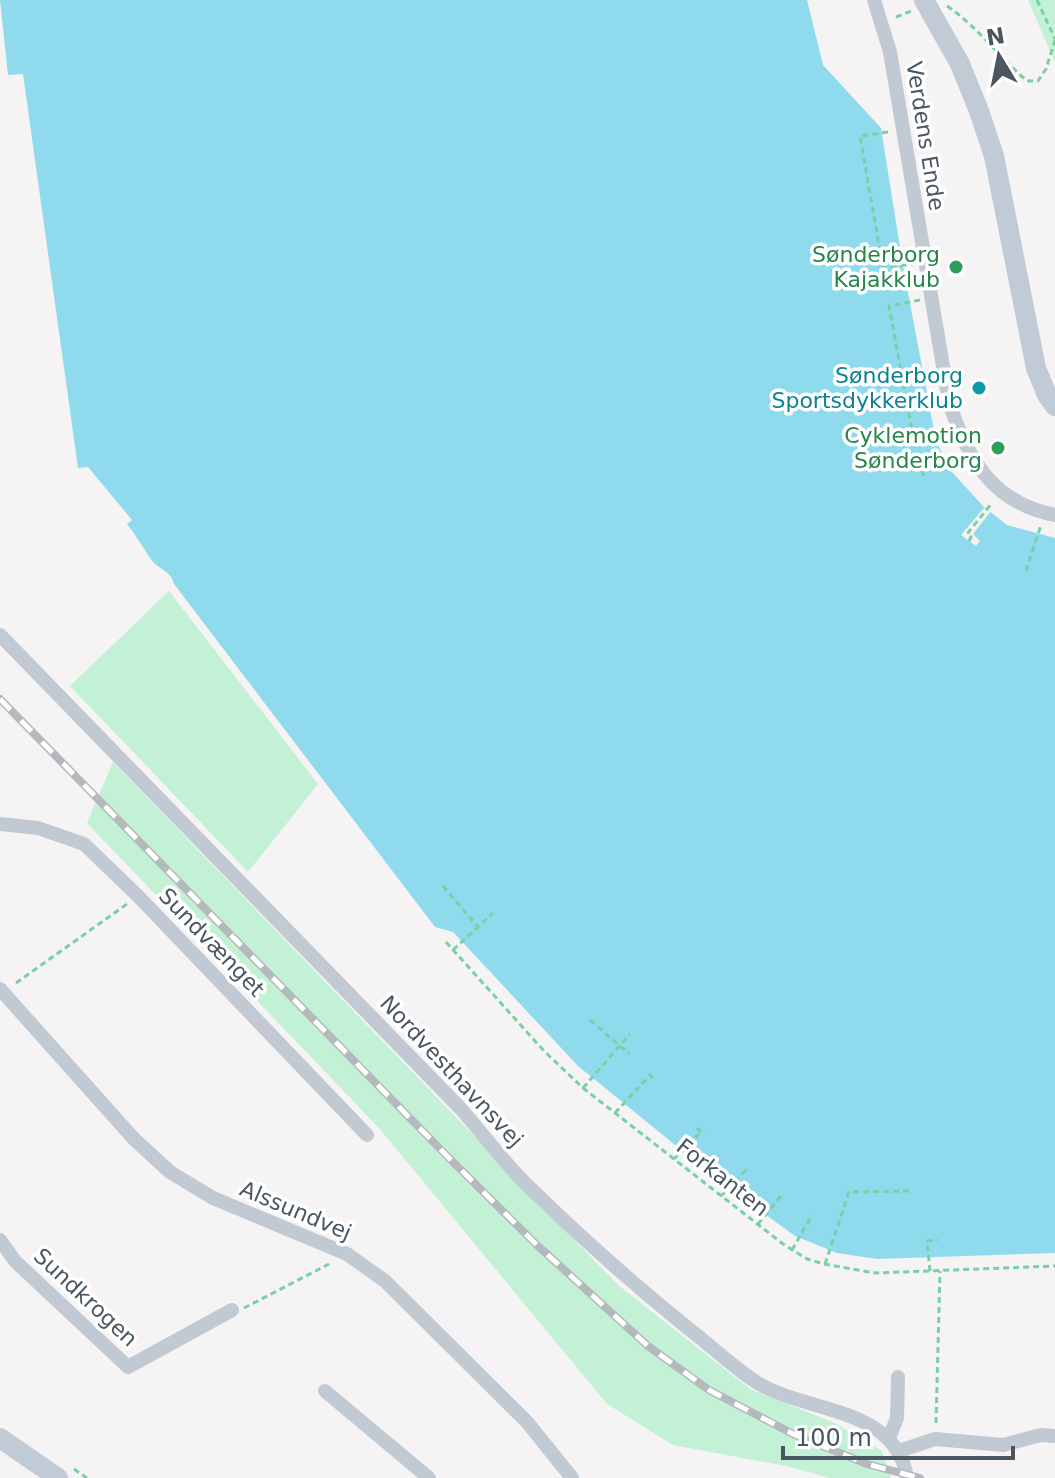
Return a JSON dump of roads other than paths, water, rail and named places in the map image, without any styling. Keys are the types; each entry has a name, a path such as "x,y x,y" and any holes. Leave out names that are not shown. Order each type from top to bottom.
{"street":[{"name":"Verdens Ende","path":"874,0 890,52 949,402 961,440 993,483 1020,505 1055,515"},
{"path":"926,3 960,64 989,141 1036,368 1055,406"},
{"name":"Nordvesthavnsvej","path":"0,635 461,1109 523,1181 629,1281 756,1382 783,1395 846,1414 889,1438 899,1451 907,1478"},
{"name":"Sundvænget","path":"0,824 38,828 84,844 138,896 367,1135"},
{"name":"Alssundvej","path":"1,992 134,1139 170,1172 213,1198 347,1254 385,1281 527,1422 571,1478"},
{"name":"Sundkrogen","path":"0,1240 15,1261 128,1367 232,1310"},
{"path":"889,1438 897,1418 898,1377"},
{"path":"325,1391 429,1478"},
{"path":"899,1451 935,1439 1003,1445 1041,1435 1055,1436"},
{"path":"0,1438 58,1478"}],"water":[{"path":"0,0 807,0 823,65 881,128 936,441 951,471 984,507 1007,525 1055,538 1055,1253 877,1259 837,1253 795,1236 722,1183 578,1066 453,932 435,927 170,576 152,561 127,524 132,520 88,467 78,468 23,74 8,75"}],"railway":[{"path":"0,699 450,1159 538,1246 648,1346 709,1390 793,1434 867,1464 920,1478"}],"place":[{"name":"Sønderborg Kajakklub","path":"956,267"},
{"name":"Sønderborg Sportsdykkerklub","path":"979,388"},
{"name":"Cyklemotion Sønderborg","path":"998,448"}]}
